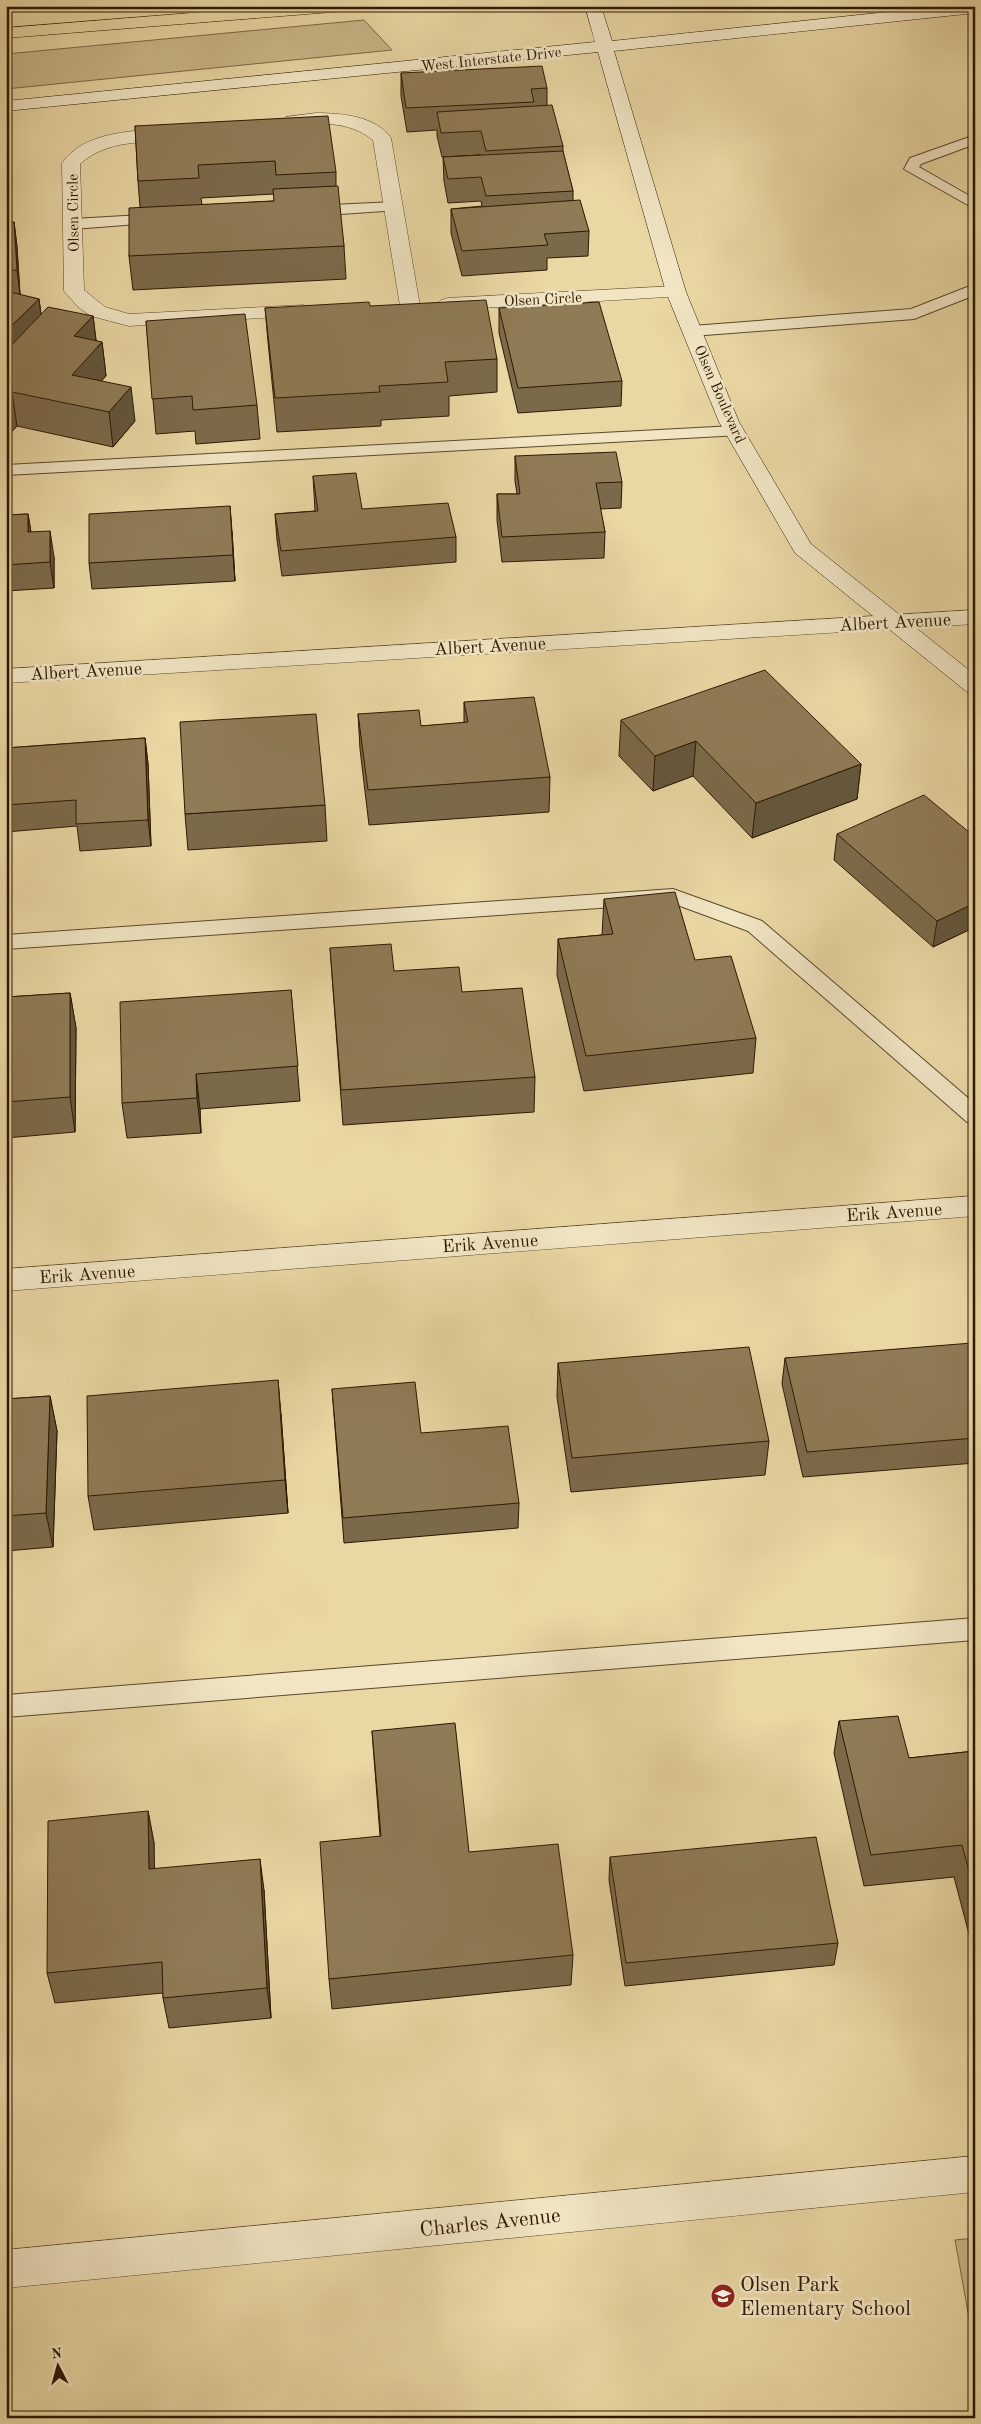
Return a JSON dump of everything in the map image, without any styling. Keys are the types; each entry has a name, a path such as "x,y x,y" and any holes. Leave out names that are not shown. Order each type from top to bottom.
{"highway":[{"path":"6,33 345,6"}],"street":[{"name":"West Interstate Drive","path":"6,106 975,8"},
{"name":"Olsen Boulevard","path":"595,11 676,292 734,430 803,548 975,687"},
{"path":"278,122 327,117 359,123 382,138 410,306"},
{"name":"Olsen Circle","path":"191,131 114,140 80,154 71,163 74,291 80,300 92,310 108,317 129,320 322,310"},
{"name":"Olsen Circle","path":"390,307 676,292"},
{"name":"Albert Avenue","path":"6,676 975,617"},
{"name":"Erik Avenue","path":"6,1280 975,1206"},
{"name":"Charles Avenue","path":"6,2269 975,2174"}],"lane":[{"path":"975,139 915,162 911,169 975,205"},
{"path":"296,212 394,207"},
{"path":"73,224 170,219"},
{"path":"692,330 914,314 975,290"},
{"path":"6,470 734,430"},
{"path":"6,942 672,896 755,926 975,1116"},
{"path":"6,1706 975,1629"}],"shaded area":[{"path":"364,20 392,50 6,89 6,54"},
{"path":"975,2238 975,2351 955,2240"}],"building":[{"path":"542,66 547,88 531,89 534,102 406,108 401,73"},
{"path":"552,105 563,146 486,151 481,131 441,133 437,112"},
{"path":"328,116 336,172 276,175 275,161 198,165 199,178 138,181 135,126"},
{"path":"563,151 573,191 486,196 481,177 448,179 443,157"},
{"path":"338,186 344,246 129,256 129,208 274,201 273,189"},
{"path":"580,200 589,231 544,234 548,245 462,251 451,209"},
{"path":"14,222 17,270 6,271 6,223"},
{"path":"6,291 39,299 6,331"},
{"path":"486,300 497,359 445,362 448,382 379,386 380,392 275,398 265,308 369,302 370,306"},
{"path":"599,302 622,381 518,388 499,308"},
{"path":"48,307 93,316 74,336 102,342 72,375 131,387 109,412 12,392 6,398 6,351"},
{"path":"245,314 257,405 193,410 192,396 152,399 146,321"},
{"path":"616,452 622,482 596,483 605,532 502,537 497,494 520,494 515,456"},
{"path":"356,473 362,509 448,503 456,537 281,551 275,514 318,511 313,476"},
{"path":"230,506 233,555 89,563 89,514"},
{"path":"28,514 28,532 50,531 50,562 6,565 6,515"},
{"path":"765,670 861,764 756,803 696,741 655,756 621,720"},
{"path":"534,697 550,777 368,790 358,714 419,710 421,726 468,722 464,702"},
{"path":"316,714 325,805 185,814 180,722"},
{"path":"145,738 148,820 76,824 76,800 6,805 6,748"},
{"path":"924,795 975,837 975,903 937,921 837,834"},
{"path":"675,892 695,960 731,956 756,1038 586,1056 558,939 613,934 604,899"},
{"path":"391,944 394,971 459,967 462,992 522,988 535,1077 341,1090 330,948"},
{"path":"291,990 298,1066 196,1074 197,1098 122,1103 120,1002"},
{"path":"70,993 70,1097 6,1102 6,997"},
{"path":"972,1343 975,1352 975,1438 807,1452 785,1358"},
{"path":"749,1347 769,1441 572,1458 558,1363"},
{"path":"278,1380 285,1480 88,1496 87,1396"},
{"path":"415,1382 421,1433 508,1426 519,1503 343,1518 332,1389"},
{"path":"50,1396 46,1513 6,1516 6,1399"},
{"path":"898,1716 909,1758 975,1751 975,1893 962,1845 871,1855 839,1721"},
{"path":"455,1723 469,1852 558,1844 573,1955 329,1979 320,1842 381,1836 372,1731"},
{"path":"148,1811 149,1869 260,1859 267,1988 163,1998 162,1962 47,1973 48,1821"},
{"path":"816,1837 838,1943 626,1963 610,1857"}],"place":[{"name":"Olsen Park Elementary School","path":"723,2296"}]}
